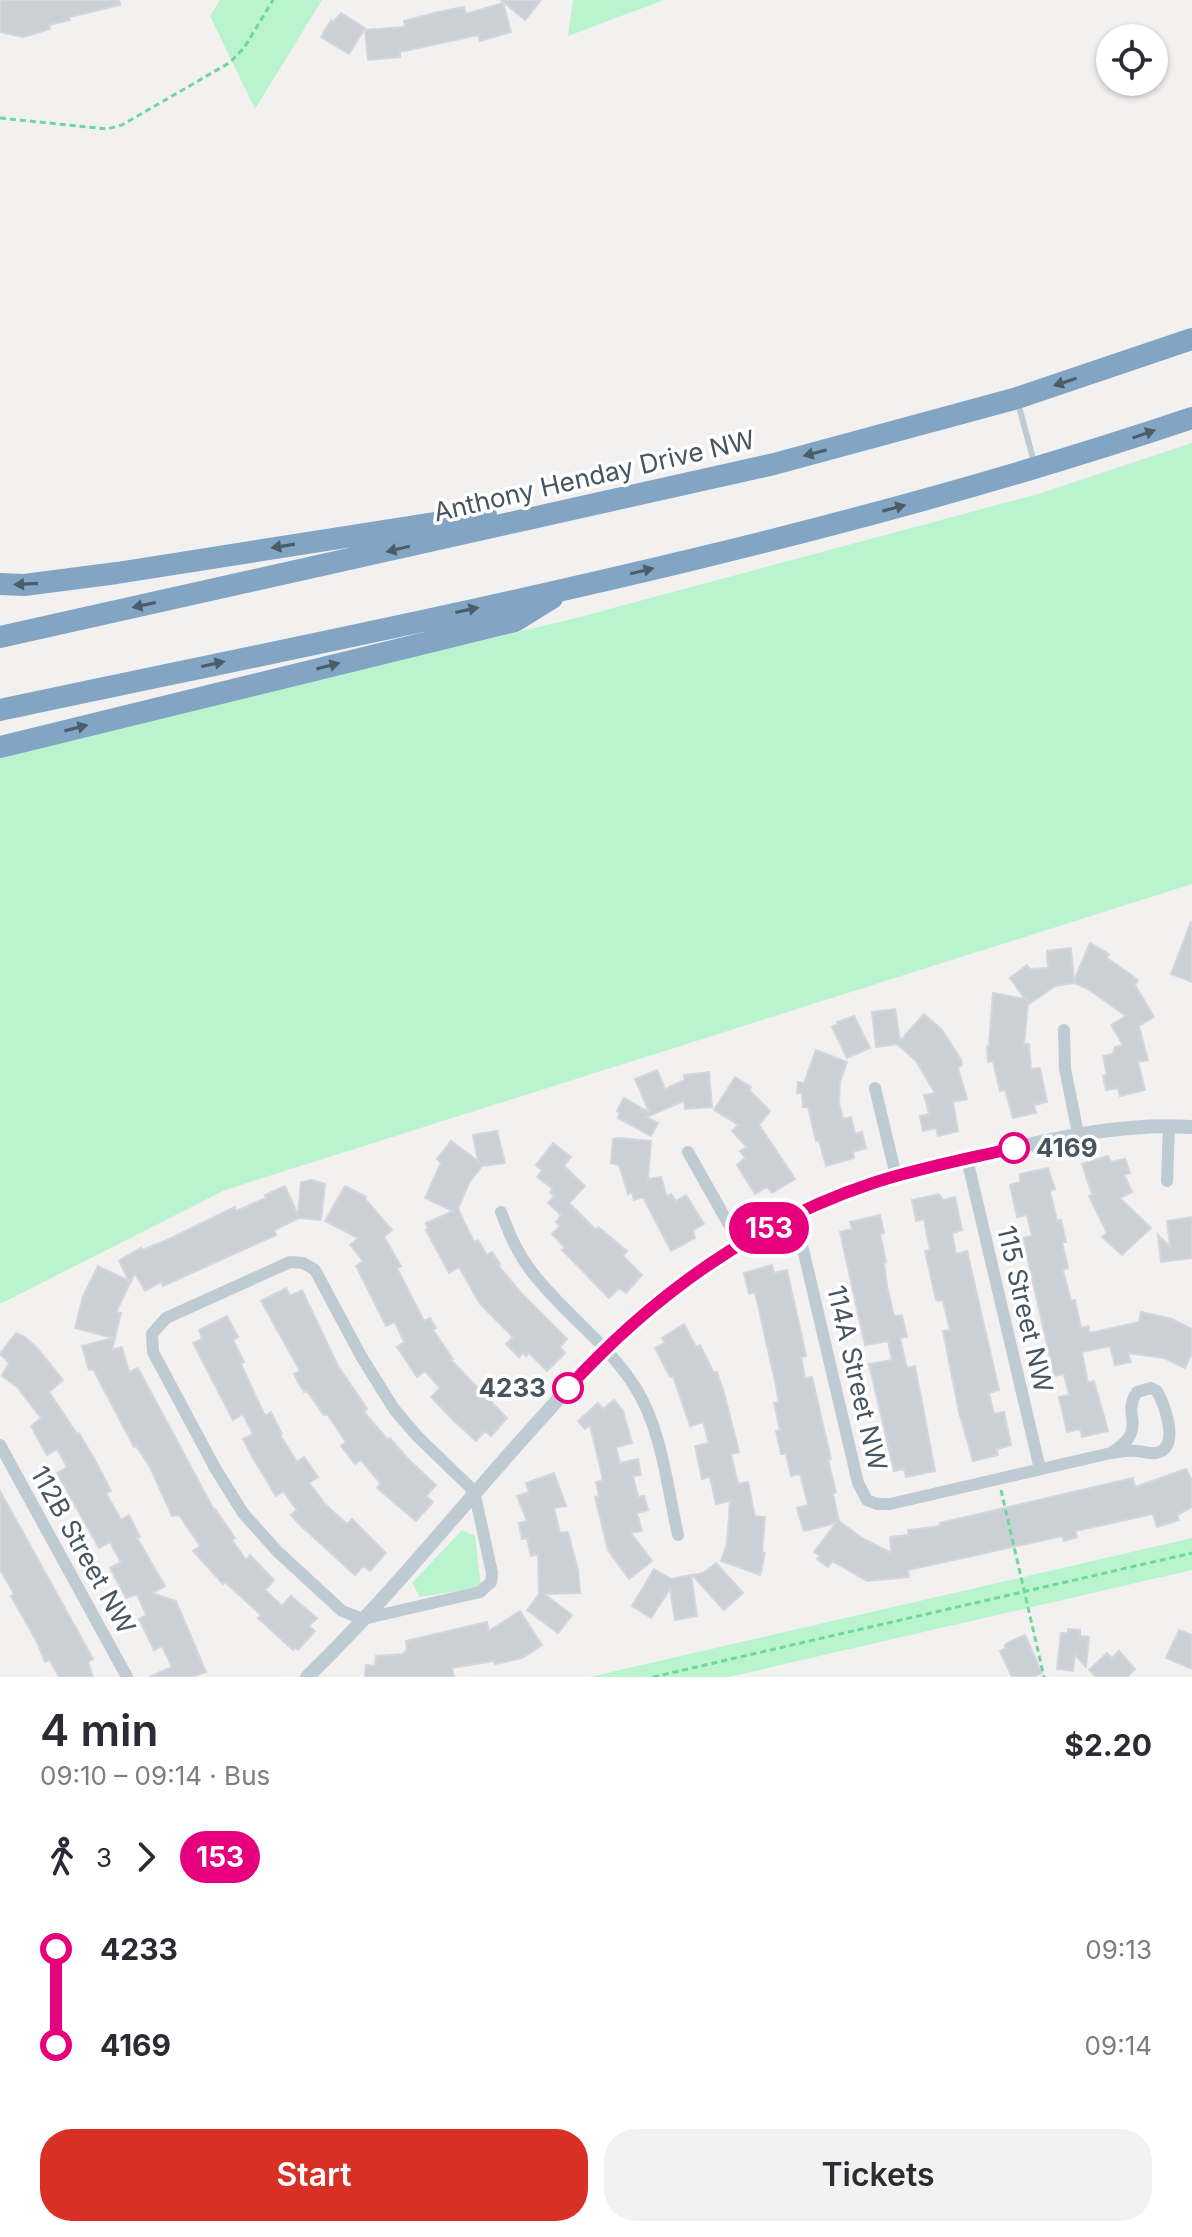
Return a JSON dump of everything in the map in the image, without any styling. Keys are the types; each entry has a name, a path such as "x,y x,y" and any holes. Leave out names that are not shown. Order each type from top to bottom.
{"highway":[{"name":"Anthony Henday Drive NW","path":"0,637 693,484 1017,398 1192,339"},
{"path":"0,710 566,589 787,537 1036,469 1192,418"},
{"path":"0,584 24,585 117,573 693,484"},
{"path":"0,747 515,621 566,589"}],"street":[{"path":"1064,1030 1065,1069 1078,1133"},
{"path":"875,1088 896,1176"},
{"path":"307,1677 363,1619 474,1491 606,1347 672,1289 740,1244 844,1193 896,1176 1078,1133 1128,1126 1192,1127"},
{"path":"1167,1181 1169,1126"},
{"path":"688,1152 740,1244"},
{"name":"115 Street NW","path":"967,1159 1040,1469"},
{"path":"501,1212 511,1239 534,1276 606,1347 633,1383 650,1416 678,1535"},
{"name":"114A Street NW","path":"795,1215 861,1491 870,1502 890,1504 999,1479"},
{"path":"303,1263 315,1270 361,1356 394,1409 474,1491 492,1573 487,1588 471,1595 363,1619 342,1611 277,1551 243,1513 215,1468 153,1352 152,1334 166,1318 283,1264 303,1263"},
{"path":"999,1479 1111,1453 1157,1453 1165,1450 1169,1430 1157,1391 1144,1388 1137,1392 1132,1407 1133,1433 1124,1445 1111,1453"},
{"name":"112B Street NW","path":"0,1445 127,1677"}],"lane":[{"path":"1017,398 1036,469"}],"path":[{"path":"0,118 107,129 122,125 229,63 244,48 273,0"},
{"path":"999,1479 1044,1677"},
{"path":"653,1677 1192,1553"}],"green space":[{"path":"220,0 322,0 255,109 210,16"},
{"path":"573,0 664,0 568,36"},
{"path":"1192,443 1192,884 225,1190 0,1304 0,756 576,618 1038,494"},
{"path":"462,1530 475,1536 481,1587 420,1597 412,1583"},
{"path":"1192,1538 1192,1570 729,1677 590,1677"}],"building":[{"path":"0,0 119,0 120,5 69,17 70,20 49,25 50,29 23,37 0,32"},
{"path":"501,0 541,0 525,20"},
{"path":"503,3 511,32 480,41 478,35 400,52 400,57 368,60 365,30 405,27 404,21 438,12 464,7 466,14"},
{"path":"341,13 365,28 349,54 321,37 331,20 333,22"},
{"path":"1192,922 1192,982 1171,974"},
{"path":"1090,943 1109,954 1107,958 1138,980 1135,985 1154,1017 1139,1026 1148,1060 1138,1062 1145,1090 1120,1096 1118,1088 1106,1090 1103,1056 1113,1054 1115,1047 1123,1045 1111,1025 1126,1016 1088,989 1074,983 1055,986 1028,1002 1024,1044 1029,1044 1031,1069 1040,1068 1047,1102 1034,1105 1036,1113 1013,1118 1005,1090 1000,1091 993,1061 988,1062 993,993 1025,999 1010,978 1027,965 1030,969 1048,968 1047,951 1071,948 1074,981"},
{"path":"895,1009 900,1041 924,1014 942,1030 961,1060 962,1065 958,1068 967,1099 953,1102 958,1131 938,1136 936,1128 923,1131 920,1116 929,1114 924,1095 935,1093 916,1061 897,1044 876,1047 872,1012"},
{"path":"854,1016 870,1048 847,1058 832,1027"},
{"path":"816,1050 847,1062 840,1082 839,1103 843,1119 851,1117 855,1134 862,1132 866,1148 853,1152 854,1158 826,1166 808,1107 803,1107 802,1093 797,1093 798,1082 804,1083"},
{"path":"657,1070 665,1089 685,1080 684,1075 709,1072 712,1107 685,1109 684,1101 646,1117 658,1123 651,1136 618,1118 620,1113 617,1111 624,1098 649,1112 635,1079"},
{"path":"735,1077 751,1087 749,1090 770,1111 759,1125 795,1179 772,1193 767,1187 755,1194 737,1165 745,1158 740,1151 747,1147 732,1131 738,1125 714,1110"},
{"path":"497,1131 505,1163 482,1166 469,1183 458,1209 474,1242 478,1240 487,1255 492,1252 498,1265 521,1293 567,1339 560,1347 565,1353 547,1371 529,1353 519,1357 506,1344 513,1337 480,1304 459,1267 449,1273 426,1230 426,1223 453,1211 425,1198 441,1163 437,1159 451,1141 478,1161 473,1135"},
{"path":"613,1139 651,1141 648,1179 661,1177 667,1197 671,1194 676,1201 686,1195 704,1224 693,1230 695,1238 671,1251 643,1197 634,1200 632,1192 628,1194 619,1165 611,1163"},
{"path":"553,1143 571,1157 564,1166 585,1186 569,1203 596,1230 598,1227 627,1251 623,1256 642,1275 626,1293 619,1288 609,1298 562,1250 565,1248 552,1234 560,1226 556,1222 561,1215 548,1203 554,1196 550,1192 553,1189 537,1177 542,1170 536,1165"},
{"path":"1108,1156 1111,1162 1125,1159 1130,1173 1124,1175 1132,1192 1120,1198 1151,1228 1122,1255 1102,1237 1107,1233 1089,1196 1092,1194 1082,1164"},
{"path":"1048,1168 1055,1189 1050,1191 1057,1221 1061,1220 1066,1242 1062,1242 1068,1268 1063,1270 1071,1301 1075,1300 1081,1328 1088,1326 1090,1333 1139,1322 1141,1312 1172,1319 1192,1329 1192,1353 1185,1368 1164,1358 1128,1353 1131,1362 1115,1365 1110,1346 1082,1352 1088,1383 1094,1381 1108,1431 1082,1437 1080,1429 1067,1432 1059,1397 1069,1395 1064,1374 1054,1376 1023,1238 1032,1236 1027,1215 1017,1217 1010,1185 1020,1182 1020,1174"},
{"path":"312,1180 325,1184 321,1220 299,1218 274,1230 276,1235 163,1286 161,1282 145,1291 135,1273 116,1312 121,1313 112,1350 122,1347 129,1372 138,1368 214,1510 235,1538 232,1540 246,1560 250,1555 274,1580 265,1590 282,1606 291,1596 317,1618 309,1626 315,1631 298,1650 293,1650 193,1551 200,1546 179,1515 172,1516 150,1467 134,1447 93,1369 89,1370 82,1346 113,1338 75,1328 83,1296 98,1266 129,1281 119,1261 123,1258 235,1207 236,1211 266,1198 265,1195 285,1186 298,1215 301,1182"},
{"path":"345,1186 366,1197 392,1230 384,1237 401,1266 397,1268 424,1321 430,1318 436,1328 433,1330 451,1360 507,1418 491,1436 485,1431 476,1441 453,1420 431,1397 440,1388 425,1371 417,1377 397,1347 404,1342 395,1322 386,1326 356,1266 363,1261 350,1245 358,1238 325,1221"},
{"path":"939,1194 943,1200 955,1197 962,1230 952,1233 956,1254 967,1251 999,1390 989,1393 994,1414 1004,1412 1011,1445 997,1449 998,1455 973,1461 959,1412 943,1331 950,1330 943,1301 936,1300 925,1251 930,1250 924,1219 916,1221 912,1200"},
{"path":"880,1215 887,1286 894,1316 902,1315 907,1337 900,1338 907,1368 915,1366 935,1471 906,1477 904,1469 894,1471 869,1364 892,1360 888,1341 865,1345 840,1232 852,1229 850,1222"},
{"path":"1192,1217 1192,1258 1161,1262 1158,1235 1170,1247 1167,1221"},
{"path":"772,1265 774,1273 787,1270 806,1356 801,1357 805,1378 812,1377 831,1459 828,1460 839,1521 862,1538 891,1553 890,1537 909,1535 908,1530 941,1526 940,1523 1133,1478 1135,1487 1186,1469 1192,1480 1192,1507 1177,1515 1179,1520 1157,1527 1153,1514 1075,1531 1077,1537 1064,1541 1062,1536 908,1570 909,1577 867,1581 832,1561 828,1567 817,1559 820,1556 814,1552 836,1523 804,1531 797,1508 808,1505 800,1474 791,1476 786,1454 781,1454 776,1431 780,1430 774,1403 779,1402 774,1377 755,1292 749,1294 744,1273"},
{"path":"286,1288 290,1296 302,1290 338,1366 367,1409 364,1412 388,1440 390,1438 436,1485 426,1496 433,1502 416,1521 377,1488 381,1484 361,1460 355,1464 341,1446 346,1442 327,1414 324,1415 299,1384 294,1374 300,1371 261,1301"},
{"path":"227,1316 238,1337 233,1340 244,1362 241,1364 265,1416 271,1412 280,1435 297,1462 304,1457 318,1477 309,1483 325,1504 347,1524 352,1519 386,1553 370,1571 363,1566 355,1575 300,1525 291,1515 297,1510 283,1491 276,1496 253,1458 243,1439 253,1434 243,1414 233,1420 193,1343 202,1339 199,1330"},
{"path":"684,1324 696,1347 700,1345 714,1373 717,1372 739,1452 731,1454 738,1484 748,1482 755,1516 765,1517 762,1552 765,1553 760,1575 721,1561 727,1544 730,1501 716,1504 710,1477 702,1479 695,1446 709,1443 703,1422 690,1426 673,1376 670,1377 655,1348 665,1343 662,1338"},
{"path":"16,1333 37,1348 63,1380 49,1392 96,1462 111,1491 106,1493 121,1520 129,1515 140,1537 137,1538 165,1586 152,1593 176,1601 206,1672 192,1677 149,1677 172,1667 162,1646 154,1650 139,1619 146,1615 137,1594 126,1598 110,1568 121,1562 110,1542 99,1548 57,1473 67,1467 57,1449 47,1455 31,1426 41,1418 17,1387 2,1376 9,1363 0,1354"},
{"path":"614,1400 623,1411 632,1443 616,1447 620,1463 638,1459 641,1475 633,1476 638,1497 644,1496 648,1510 637,1513 642,1531 631,1533 652,1561 629,1579 608,1550 595,1497 599,1496 596,1482 603,1480 600,1467 590,1425 585,1429 578,1421 598,1403 603,1409"},
{"path":"554,1473 566,1506 554,1508 560,1533 568,1532 578,1570 580,1593 544,1594 572,1615 558,1633 527,1610 539,1594 538,1554 531,1556 527,1538 522,1539 519,1523 527,1521 517,1496 529,1492 526,1483"},
{"path":"0,1491 93,1659 88,1662 93,1677 59,1677 50,1660 45,1662 11,1596 14,1594 0,1569"},
{"path":"716,1563 743,1593 724,1610 692,1575 703,1573"},
{"path":"654,1569 671,1579 691,1575 697,1616 675,1620 670,1589 651,1618 632,1606"},
{"path":"520,1611 542,1645 522,1658 452,1668 454,1677 365,1677 366,1665 375,1666 376,1656 404,1654 407,1651 406,1641 487,1622 489,1631"},
{"path":"1068,1629 1080,1630 1080,1636 1089,1637 1086,1667 1075,1655 1073,1671 1057,1669 1061,1633 1068,1633"},
{"path":"1179,1630 1192,1635 1192,1669 1166,1658"},
{"path":"1025,1635 1042,1673 1033,1677 1012,1677 1000,1651 1009,1642"},
{"path":"1119,1651 1135,1669 1127,1677 1096,1677 1089,1670 1107,1653 1112,1658"}],"bus line":[{"name":"153","path":"568,1388 624,1329 672,1289 767,1229 870,1184 912,1171 1014,1148"}],"place":[{"name":"4169","path":"1014,1148"},
{"name":"4233","path":"568,1388"}]}
